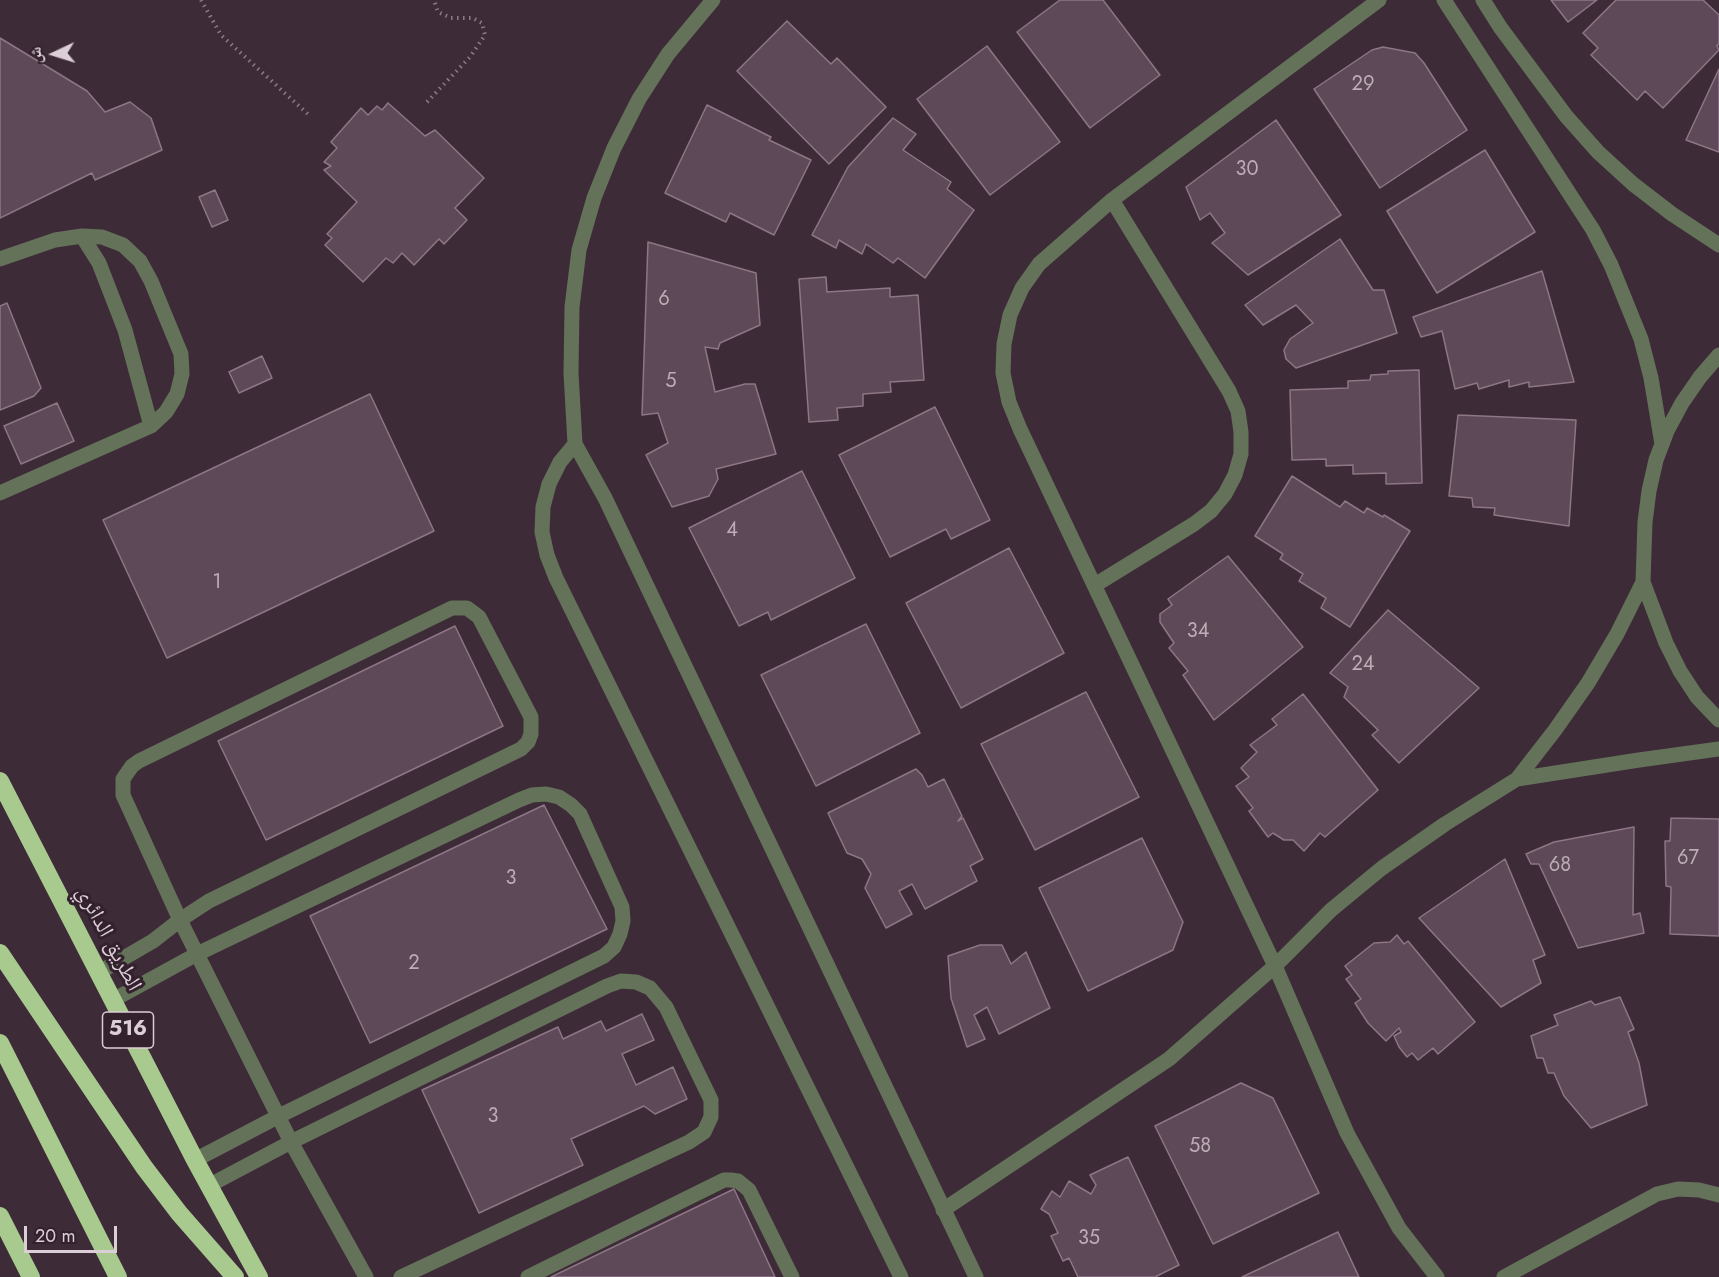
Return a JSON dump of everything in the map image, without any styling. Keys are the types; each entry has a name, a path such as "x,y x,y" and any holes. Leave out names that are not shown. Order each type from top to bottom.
{"highway":[{"name":"الطريق الدائري","path":"0,782 195,1160 259,1277"},
{"name":"516","path":"0,953 144,1167 179,1213 235,1277"},
{"path":"0,1043 118,1277"},
{"path":"0,1216 31,1277"}],"street":[{"path":"713,0 668,54 639,99 614,148 594,198 579,250 572,307 570,373 575,444 605,498 976,1277"},
{"path":"1379,0 1112,200 1039,264 1022,288 1010,315 1004,344 1003,373 1009,402 1020,429 1275,966 1347,1133 1399,1228 1437,1277"},
{"path":"1444,0 1593,230 1611,265 1641,339 1651,378 1662,444"},
{"path":"1483,0 1500,27 1566,116 1598,152 1633,184 1672,214 1719,244"},
{"path":"1095,585 1194,524 1211,511 1230,485 1241,454 1238,411 1230,391 1112,200"},
{"path":"82,236 99,263 125,330 151,426"},
{"path":"0,259 55,240 82,236 102,237 123,245 140,261 151,281 181,354 182,375 177,394 166,412 151,426 0,493"},
{"path":"943,1210 1169,1059 1275,966 1331,910 1382,868 1517,779 1588,683 1617,634 1642,582 1649,491 1662,444 1682,403 1719,355"},
{"path":"575,444 560,462 549,484 545,500 542,532 547,555 556,578 901,1277"},
{"path":"1642,582 1666,643 1680,671 1697,697 1719,720"},
{"path":"98,973 153,941 180,920 209,901 237,886 521,749 528,742 531,734 531,717 479,616 467,608 452,608 132,765 123,779 123,795 127,805 180,920 291,1142 366,1277"},
{"path":"1517,779 1719,749"},
{"path":"113,1000 197,954 526,798 546,794 559,797 580,814 622,907 623,921 620,934 614,946 604,956 279,1116 195,1160"},
{"path":"210,1185 291,1142 607,986 621,981 636,982 650,988 660,998 711,1100 711,1117 704,1132 679,1147 400,1277"},
{"path":"528,1277 724,1180 738,1181 749,1190 792,1277"},
{"path":"1504,1277 1658,1194 1678,1190 1698,1190 1719,1195"}],"path":[{"path":"201,0 221,35 309,116"},
{"path":"428,102 470,57 485,36 482,23 473,18 451,18 438,12 434,0"}],"building":[{"path":"1060,0 1103,0 1160,75 1090,128 1017,32"},
{"path":"1551,0 1597,0 1568,22"},
{"path":"1616,0 1703,0 1719,15 1719,43 1717,46 1719,50 1663,108 1645,91 1637,100 1591,55 1598,48 1583,33"},
{"path":"787,21 831,64 837,58 886,107 829,164 737,71"},
{"path":"0,38 87,91 105,112 130,102 151,118 162,150 95,180 92,173 0,218"},
{"path":"987,46 1060,142 990,195 917,99"},
{"path":"1383,47 1415,53 1424,63 1467,130 1380,188 1314,89 1372,50"},
{"path":"1719,69 1719,152 1686,140"},
{"path":"388,103 425,136 435,130 484,178 455,208 467,220 444,244 439,239 414,265 402,253 393,263 386,258 363,282 325,245 332,238 327,234 357,202 324,170 331,166 324,162 337,148 331,142 361,108 368,115 377,106 382,110"},
{"path":"707,105 771,137 769,140 811,160 774,235 730,213 726,222 665,193"},
{"path":"893,118 916,134 903,150 951,182 947,189 974,210 925,278 898,258 893,263 866,244 862,254 839,240 836,248 812,235 848,167"},
{"path":"1276,120 1341,215 1248,275 1212,243 1225,233 1210,213 1200,220 1186,187"},
{"path":"1485,150 1535,232 1437,293 1387,211"},
{"path":"215,190 228,220 212,227 199,197"},
{"path":"1340,239 1373,290 1384,290 1397,333 1296,368 1286,359 1284,350 1290,339 1313,323 1296,305 1263,325 1245,305"},
{"path":"648,242 756,273 760,325 720,343 718,349 705,347 715,392 745,384 755,384 776,454 716,469 718,479 709,496 672,507 646,455 668,443 658,413 642,415"},
{"path":"1542,271 1574,382 1529,387 1529,382 1509,387 1509,380 1479,389 1477,383 1455,389 1442,331 1421,337 1413,317"},
{"path":"826,277 827,292 890,288 890,297 918,295 924,380 890,382 891,392 863,394 863,406 837,408 838,420 809,422 799,279"},
{"path":"7,303 41,388 34,396 0,410 0,306"},
{"path":"262,356 272,378 239,393 229,372"},
{"path":"1419,370 1422,483 1386,484 1386,473 1353,474 1353,465 1326,466 1326,459 1292,460 1290,390 1348,388 1348,381 1370,380 1371,375 1388,374 1388,371"},
{"path":"370,394 434,531 167,658 103,520"},
{"path":"57,403 74,441 21,464 4,426"},
{"path":"935,407 990,520 951,539 946,529 890,557 839,455"},
{"path":"1458,415 1576,420 1569,526 1494,515 1495,508 1473,507 1472,498 1449,496"},
{"path":"802,471 855,578 771,620 768,612 739,626 689,528"},
{"path":"1292,476 1340,507 1345,501 1364,513 1367,508 1383,517 1384,515 1410,531 1350,627 1321,608 1326,598 1299,581 1303,574 1280,559 1283,554 1255,536"},
{"path":"1009,548 1064,653 961,708 906,603"},
{"path":"1228,556 1303,647 1214,720 1183,675 1188,671 1169,648 1174,643 1160,622 1160,614 1172,605 1168,599"},
{"path":"1388,610 1479,688 1399,763 1372,735 1378,730 1344,697 1348,687 1330,673"},
{"path":"866,624 920,733 816,786 761,675"},
{"path":"455,626 503,726 266,840 218,741"},
{"path":"1086,692 1139,797 1035,850 981,744"},
{"path":"1303,694 1378,790 1325,837 1320,833 1304,851 1293,840 1284,840 1273,833 1268,837 1249,811 1253,808 1236,786 1249,777 1241,768 1257,752 1250,745 1277,725 1272,719"},
{"path":"916,769 928,787 944,779 962,816 958,821 963,818 983,859 970,866 977,881 925,909 912,884 899,891 912,914 886,928 865,888 871,874 862,859 847,853 828,813"},
{"path":"544,805 607,929 370,1043 310,916"},
{"path":"1671,818 1719,819 1719,936 1670,934 1671,887 1666,886 1665,841 1670,841"},
{"path":"1634,827 1633,915 1640,913 1644,933 1578,948 1539,864 1531,864 1526,854 1554,842"},
{"path":"1142,838 1183,922 1173,950 1088,991 1039,888"},
{"path":"1505,859 1545,955 1533,960 1541,983 1501,1007 1419,918"},
{"path":"1397,935 1404,944 1408,941 1475,1022 1438,1054 1433,1048 1418,1060 1412,1053 1407,1057 1399,1047 1394,1036 1401,1032 1399,1028 1386,1041 1368,1023 1355,1003 1361,999 1346,979 1352,975 1345,966 1374,943 1390,942"},
{"path":"980,945 1002,945 1011,964 1026,952 1050,1008 999,1034 987,1007 974,1015 985,1039 967,1047 951,998 948,956"},
{"path":"1620,997 1634,1029 1628,1032 1639,1063 1647,1105 1591,1128 1564,1096 1554,1073 1548,1073 1543,1058 1537,1058 1531,1036 1558,1025 1554,1015 1591,1001 1595,1005"},
{"path":"642,1014 654,1040 622,1054 636,1085 673,1067 687,1099 655,1114 644,1106 571,1139 583,1165 479,1213 422,1090 558,1027 563,1039 601,1021 606,1031"},
{"path":"1241,1083 1273,1098 1319,1193 1213,1244 1155,1126"},
{"path":"1128,1157 1179,1265 1155,1277 1078,1277 1069,1258 1063,1261 1051,1236 1058,1233 1049,1214 1041,1209 1052,1191 1060,1197 1069,1181 1091,1194 1096,1185 1090,1175"},
{"path":"734,1189 775,1277 551,1277"},
{"path":"1338,1232 1359,1277 1242,1277"}]}
